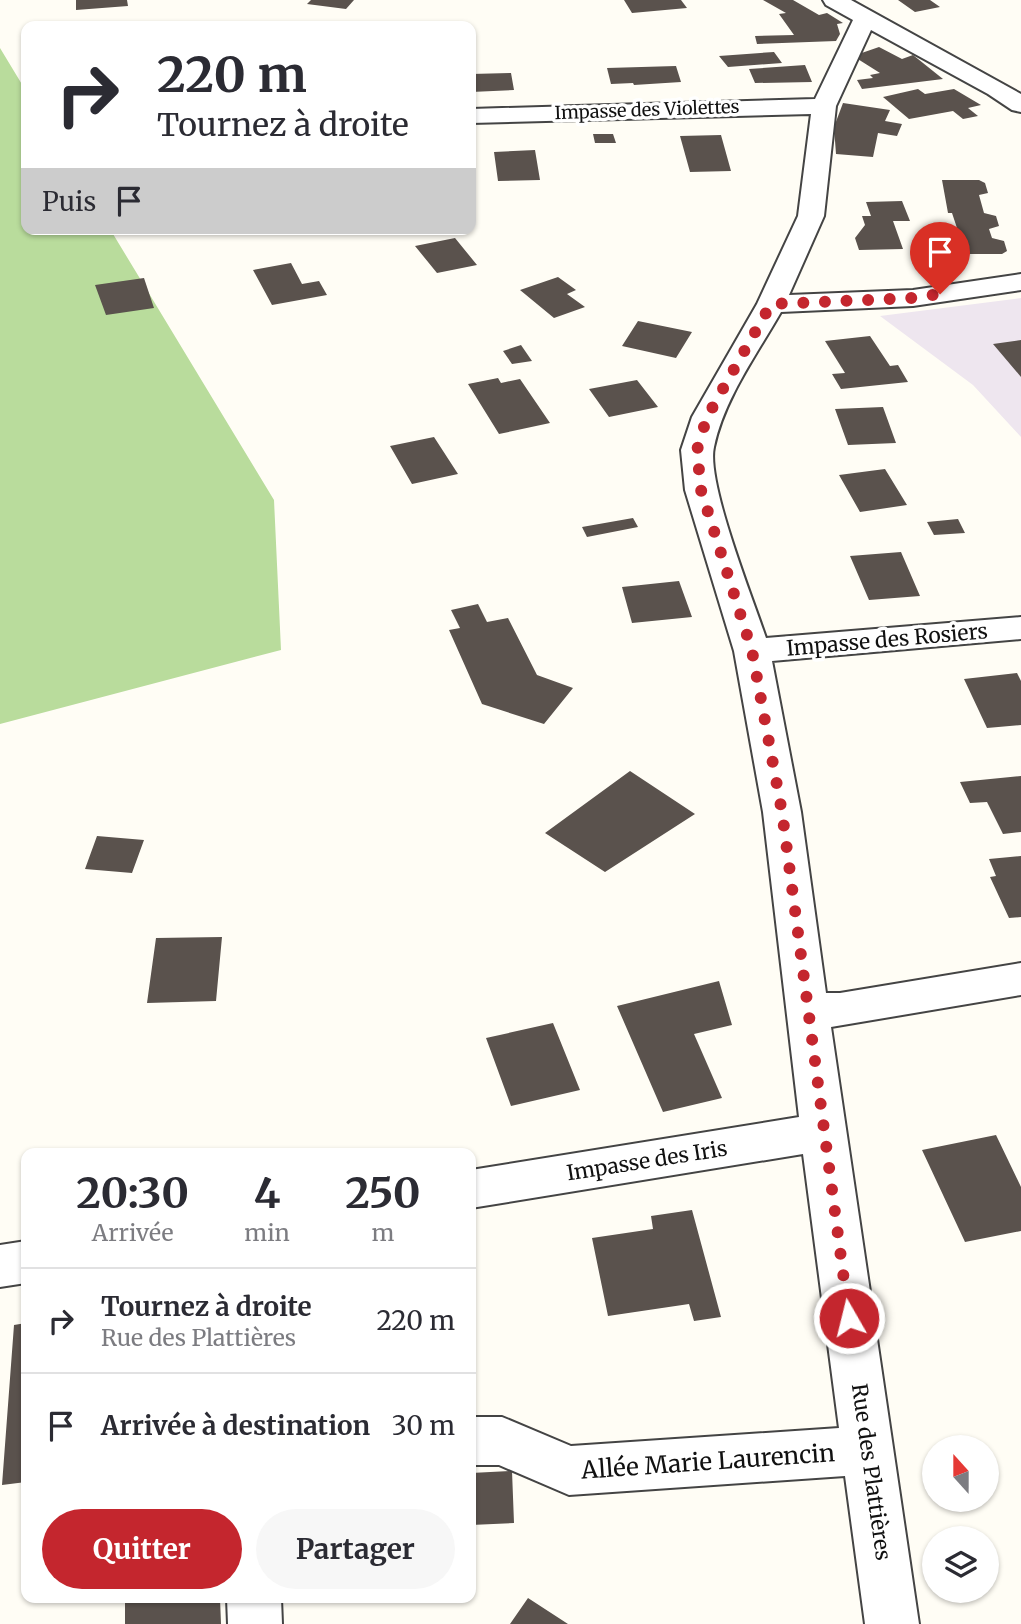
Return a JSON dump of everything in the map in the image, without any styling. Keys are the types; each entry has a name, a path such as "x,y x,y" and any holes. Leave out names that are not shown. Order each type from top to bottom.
{"street":[{"path":"834,0 1009,88 1021,105"},
{"name":"Rue des Plattières","path":"866,16 824,106 811,216 771,304 707,417 697,450 701,490 752,651 782,812 823,1132 892,1624"},
{"name":"Impasse des Violettes","path":"476,116 824,106"},
{"path":"771,304 913,298 1021,282"},
{"name":"Impasse des Rosiers","path":"752,651 1021,628"},
{"path":"809,1010 840,1010 1021,979"},
{"name":"Impasse des Iris","path":"476,1188 823,1132"},
{"path":"0,1266 21,1263"},
{"name":"Allée Marie Laurencin","path":"476,1441 502,1441 569,1471 868,1450"},
{"path":"254,1603 256,1624"}],"shaded area":[{"path":"1021,298 1021,437 973,385 880,316"}],"green space":[{"path":"0,48 21,83 21,235 114,235 274,500 281,650 0,724"}],"building":[{"path":"76,0 127,0 128,6 76,10"},
{"path":"311,0 354,0 346,9 307,4"},
{"path":"624,0 681,0 687,8 632,13"},
{"path":"763,0 793,0 819,15 827,13 843,23 837,24 840,34 836,41 757,44 755,36 794,35 779,14 786,13"},
{"path":"898,0 930,0 940,7 915,12"},
{"path":"879,47 902,59 913,55 943,79 862,89 857,80 873,78 870,75 880,73 853,56"},
{"path":"774,52 782,63 728,67 719,56"},
{"path":"805,65 812,82 755,83 749,69"},
{"path":"676,66 681,82 634,85 611,84 607,68"},
{"path":"511,73 514,90 476,92 476,74"},
{"path":"918,89 925,94 954,89 981,105 968,108 978,116 963,119 953,111 909,119 883,97"},
{"path":"843,103 890,110 885,121 902,124 897,136 878,133 873,157 836,154 834,127"},
{"path":"593,134 613,134 616,143 595,143"},
{"path":"721,135 731,171 690,172 680,136"},
{"path":"535,150 540,180 498,181 494,152"},
{"path":"942,180 979,180 985,183 988,193 979,195 984,213 996,216 999,226 989,229 992,238 1004,241 1007,251 1002,254 964,254 953,228 957,228 952,213 948,213"},
{"path":"902,201 910,221 893,221 903,249 859,250 855,238 865,225 862,216 871,216 866,202"},
{"path":"455,238 477,265 437,273 415,246"},
{"path":"291,263 302,284 319,281 327,295 272,305 253,270"},
{"path":"558,277 576,290 567,294 585,307 554,318 520,290"},
{"path":"144,278 154,308 106,315 95,285"},
{"path":"638,321 692,332 676,358 622,346"},
{"path":"870,336 890,366 898,365 908,382 841,389 832,374 845,373 825,341"},
{"path":"1021,340 1021,377 993,344"},
{"path":"521,345 532,361 512,364 503,351"},
{"path":"498,378 501,383 520,379 550,423 499,434 468,384"},
{"path":"637,380 658,407 609,417 589,389"},
{"path":"883,407 896,443 848,445 835,409"},
{"path":"434,437 458,474 412,484 390,446"},
{"path":"885,469 907,505 860,512 839,475"},
{"path":"633,518 638,527 587,537 582,527"},
{"path":"958,519 965,533 934,535 927,522"},
{"path":"901,552 920,596 869,600 850,556"},
{"path":"679,581 692,617 632,623 622,587"},
{"path":"478,604 487,622 508,618 537,675 573,688 544,724 482,704 449,630 460,628 451,610"},
{"path":"1017,673 1021,681 1021,725 987,728 964,679"},
{"path":"630,771 695,814 605,872 545,833"},
{"path":"1021,776 1021,832 1003,834 987,802 970,803 960,782"},
{"path":"97,836 144,840 132,873 85,869"},
{"path":"1021,856 1021,917 1009,918 990,877 996,876 989,859"},
{"path":"222,937 216,1001 147,1003 156,938"},
{"path":"719,981 732,1025 694,1034 722,1098 663,1112 617,1006"},
{"path":"553,1023 580,1090 511,1106 486,1038"},
{"path":"996,1135 1021,1187 1021,1231 965,1242 922,1150"},
{"path":"692,1210 721,1317 694,1321 689,1304 608,1316 592,1238 653,1229 651,1216"},
{"path":"21,1324 21,1483 2,1485 14,1325"},
{"path":"512,1471 514,1523 476,1525 476,1473"},
{"path":"528,1598 568,1624 510,1624"},
{"path":"125,1603 220,1603 221,1624 125,1624"}],"route":[{"path":"849,1318 782,812 752,651 701,490 697,450 707,417 771,304 913,298 940,294"}]}
